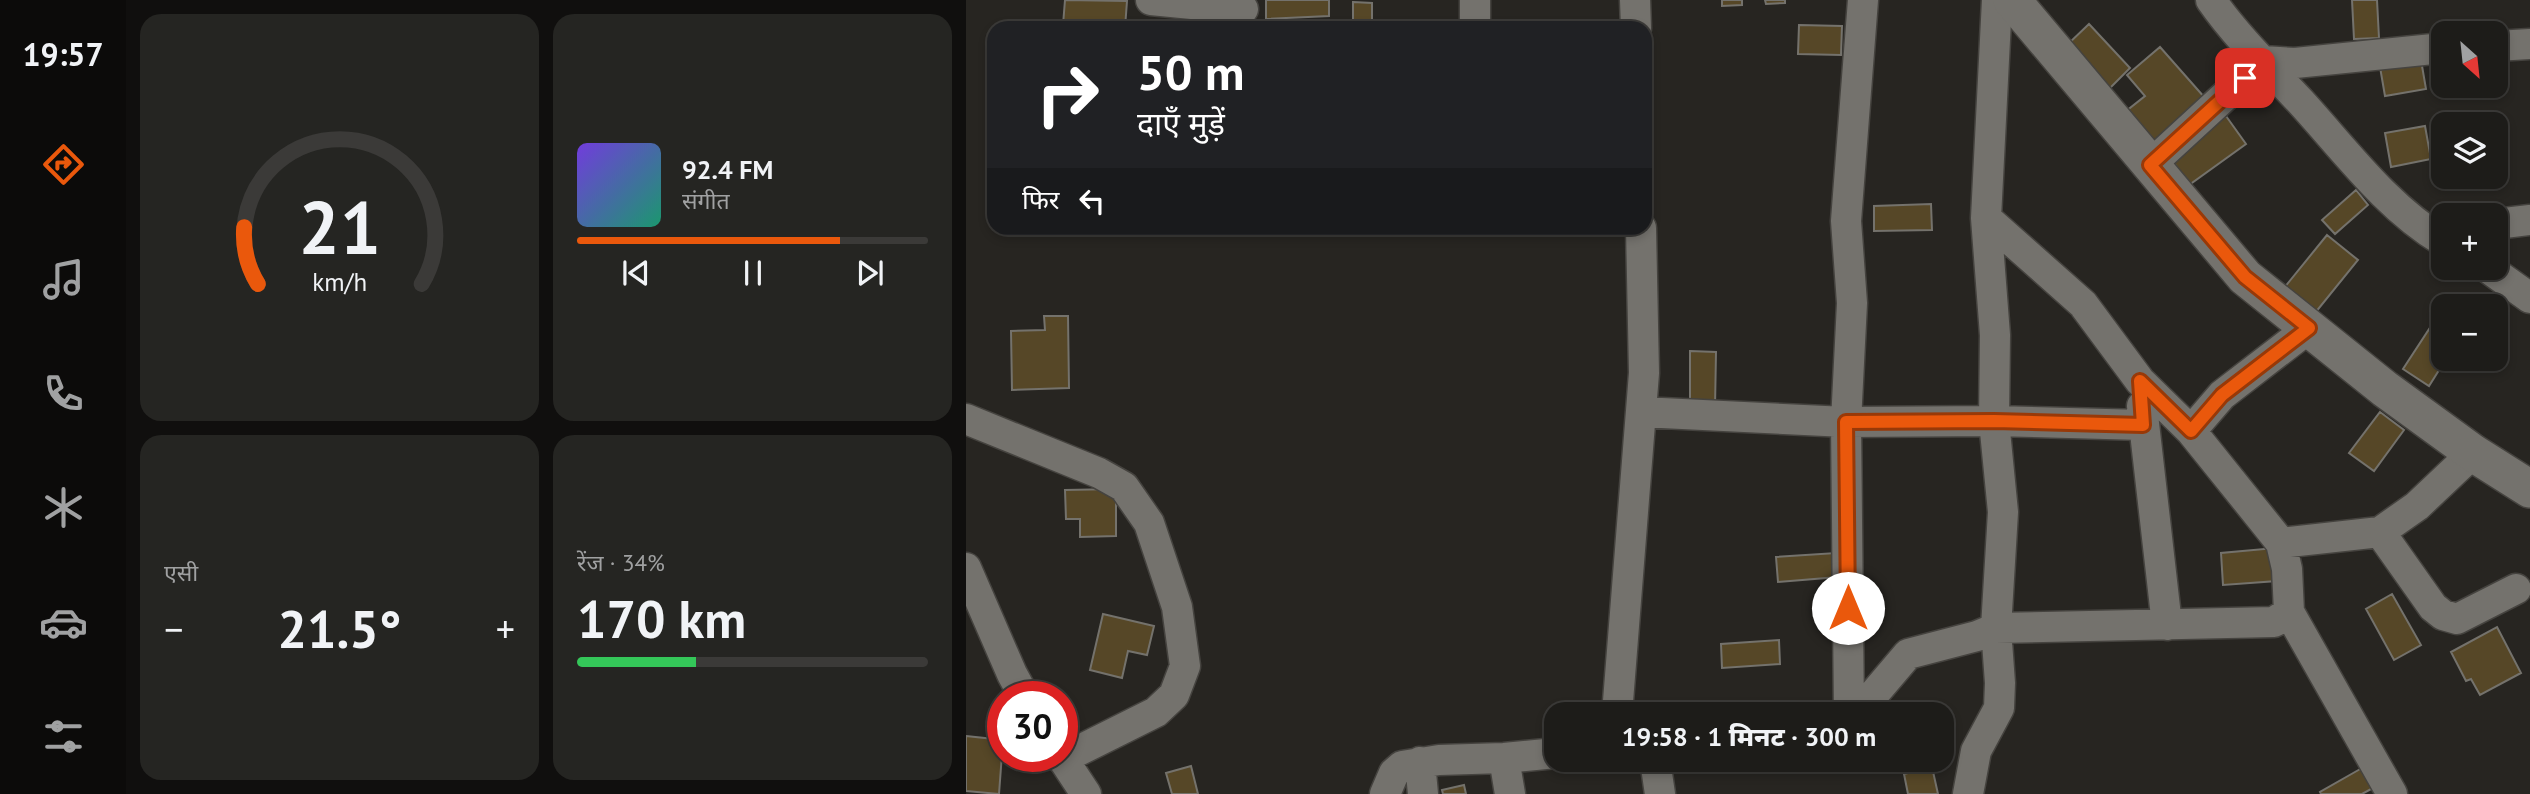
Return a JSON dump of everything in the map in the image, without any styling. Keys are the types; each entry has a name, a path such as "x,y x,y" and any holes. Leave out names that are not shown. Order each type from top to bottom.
{"street":[{"path":"1151,0 1243,9"},
{"path":"1475,0 1475,21"},
{"path":"1635,0 1636,21"},
{"path":"1849,702 1846,422 1853,303 1846,221 1863,0"},
{"path":"1968,794 1976,751 1999,708 2000,682 1996,628 2003,512 1994,421 1995,335 1986,218 1997,0"},
{"path":"2012,0 2245,277 2385,389 2473,453 2530,489"},
{"path":"2211,0 2374,182 2416,224 2431,231"},
{"path":"2508,45 2530,44"},
{"path":"2150,165 2263,61 2295,63 2431,49"},
{"path":"1986,218 2083,304 2140,381 2191,431 2281,543 2287,569 2289,612 2392,794"},
{"path":"2508,223 2530,220"},
{"path":"1618,702 1644,373 1641,235"},
{"path":"2505,280 2530,298"},
{"path":"2191,431 2222,395 2309,328"},
{"path":"2140,381 2167,625"},
{"path":"1641,412 1846,422 1994,421 2143,425"},
{"path":"966,419 1099,473 1124,486 1149,523 1177,607 1185,666 1174,695 1156,712 1078,749"},
{"path":"2281,543 2380,532 2417,506 2473,453"},
{"path":"2380,532 2433,607 2443,615 2457,619 2525,589"},
{"path":"966,568 1016,681"},
{"path":"1867,702 1908,654 1978,636 1996,628 2274,622 2289,612"},
{"path":"1385,794 1394,773 1402,766 1420,762 1544,754"},
{"path":"1504,758 1510,794"},
{"path":"1420,762 1423,794"},
{"path":"1072,772 1086,794"},
{"path":"1657,772 1660,794"}],"building":[{"path":"1065,0 1127,1 1126,21 1063,21"},
{"path":"1266,0 1329,0 1329,16 1266,19"},
{"path":"1722,0 1742,0 1742,5 1722,6"},
{"path":"1765,0 1785,0 1785,3 1766,4"},
{"path":"2352,0 2377,0 2379,38 2354,39"},
{"path":"1353,2 1372,3 1372,21 1353,21"},
{"path":"2089,24 2130,68 2109,89 2067,45"},
{"path":"1799,25 1842,26 1841,55 1798,54"},
{"path":"2160,47 2205,98 2152,143 2125,112 2145,96 2127,75"},
{"path":"2421,60 2426,89 2385,96 2380,67"},
{"path":"2226,116 2246,144 2189,185 2170,157"},
{"path":"2425,126 2431,159 2391,167 2385,133"},
{"path":"2356,190 2368,205 2335,234 2322,220"},
{"path":"1931,204 1932,230 1874,231 1874,206"},
{"path":"2327,235 2358,260 2315,313 2284,288"},
{"path":"1044,316 1068,316 1069,388 1012,390 1011,331 1045,330"},
{"path":"2431,326 2431,371 2438,371 2429,386 2403,369"},
{"path":"1690,351 1716,352 1715,408 1690,408"},
{"path":"2380,412 2404,430 2374,471 2349,453"},
{"path":"1116,489 1116,536 1080,537 1080,519 1066,519 1065,490"},
{"path":"2275,548 2277,581 2223,585 2221,553"},
{"path":"1836,553 1838,577 1778,582 1776,557"},
{"path":"2392,594 2421,645 2394,660 2366,609"},
{"path":"1103,614 1154,626 1147,655 1128,651 1122,678 1090,670"},
{"path":"2497,627 2521,673 2480,695 2471,679 2466,681 2451,652"},
{"path":"1779,640 1780,664 1722,668 1721,644"},
{"path":"966,736 987,738 987,772 1001,772 999,794 966,791"},
{"path":"1191,766 1198,794 1172,794 1166,773"},
{"path":"2362,768 2373,788 2362,794 2321,794 2320,792"},
{"path":"1933,772 1938,794 1908,794 1904,774"},
{"path":"1464,785 1466,794 1443,794 1442,790"}],"route":[{"path":"1848,608 1846,422 1994,421 2143,425 2140,381 2191,431 2222,395 2309,328 2245,277 2150,165 2245,78"}]}
